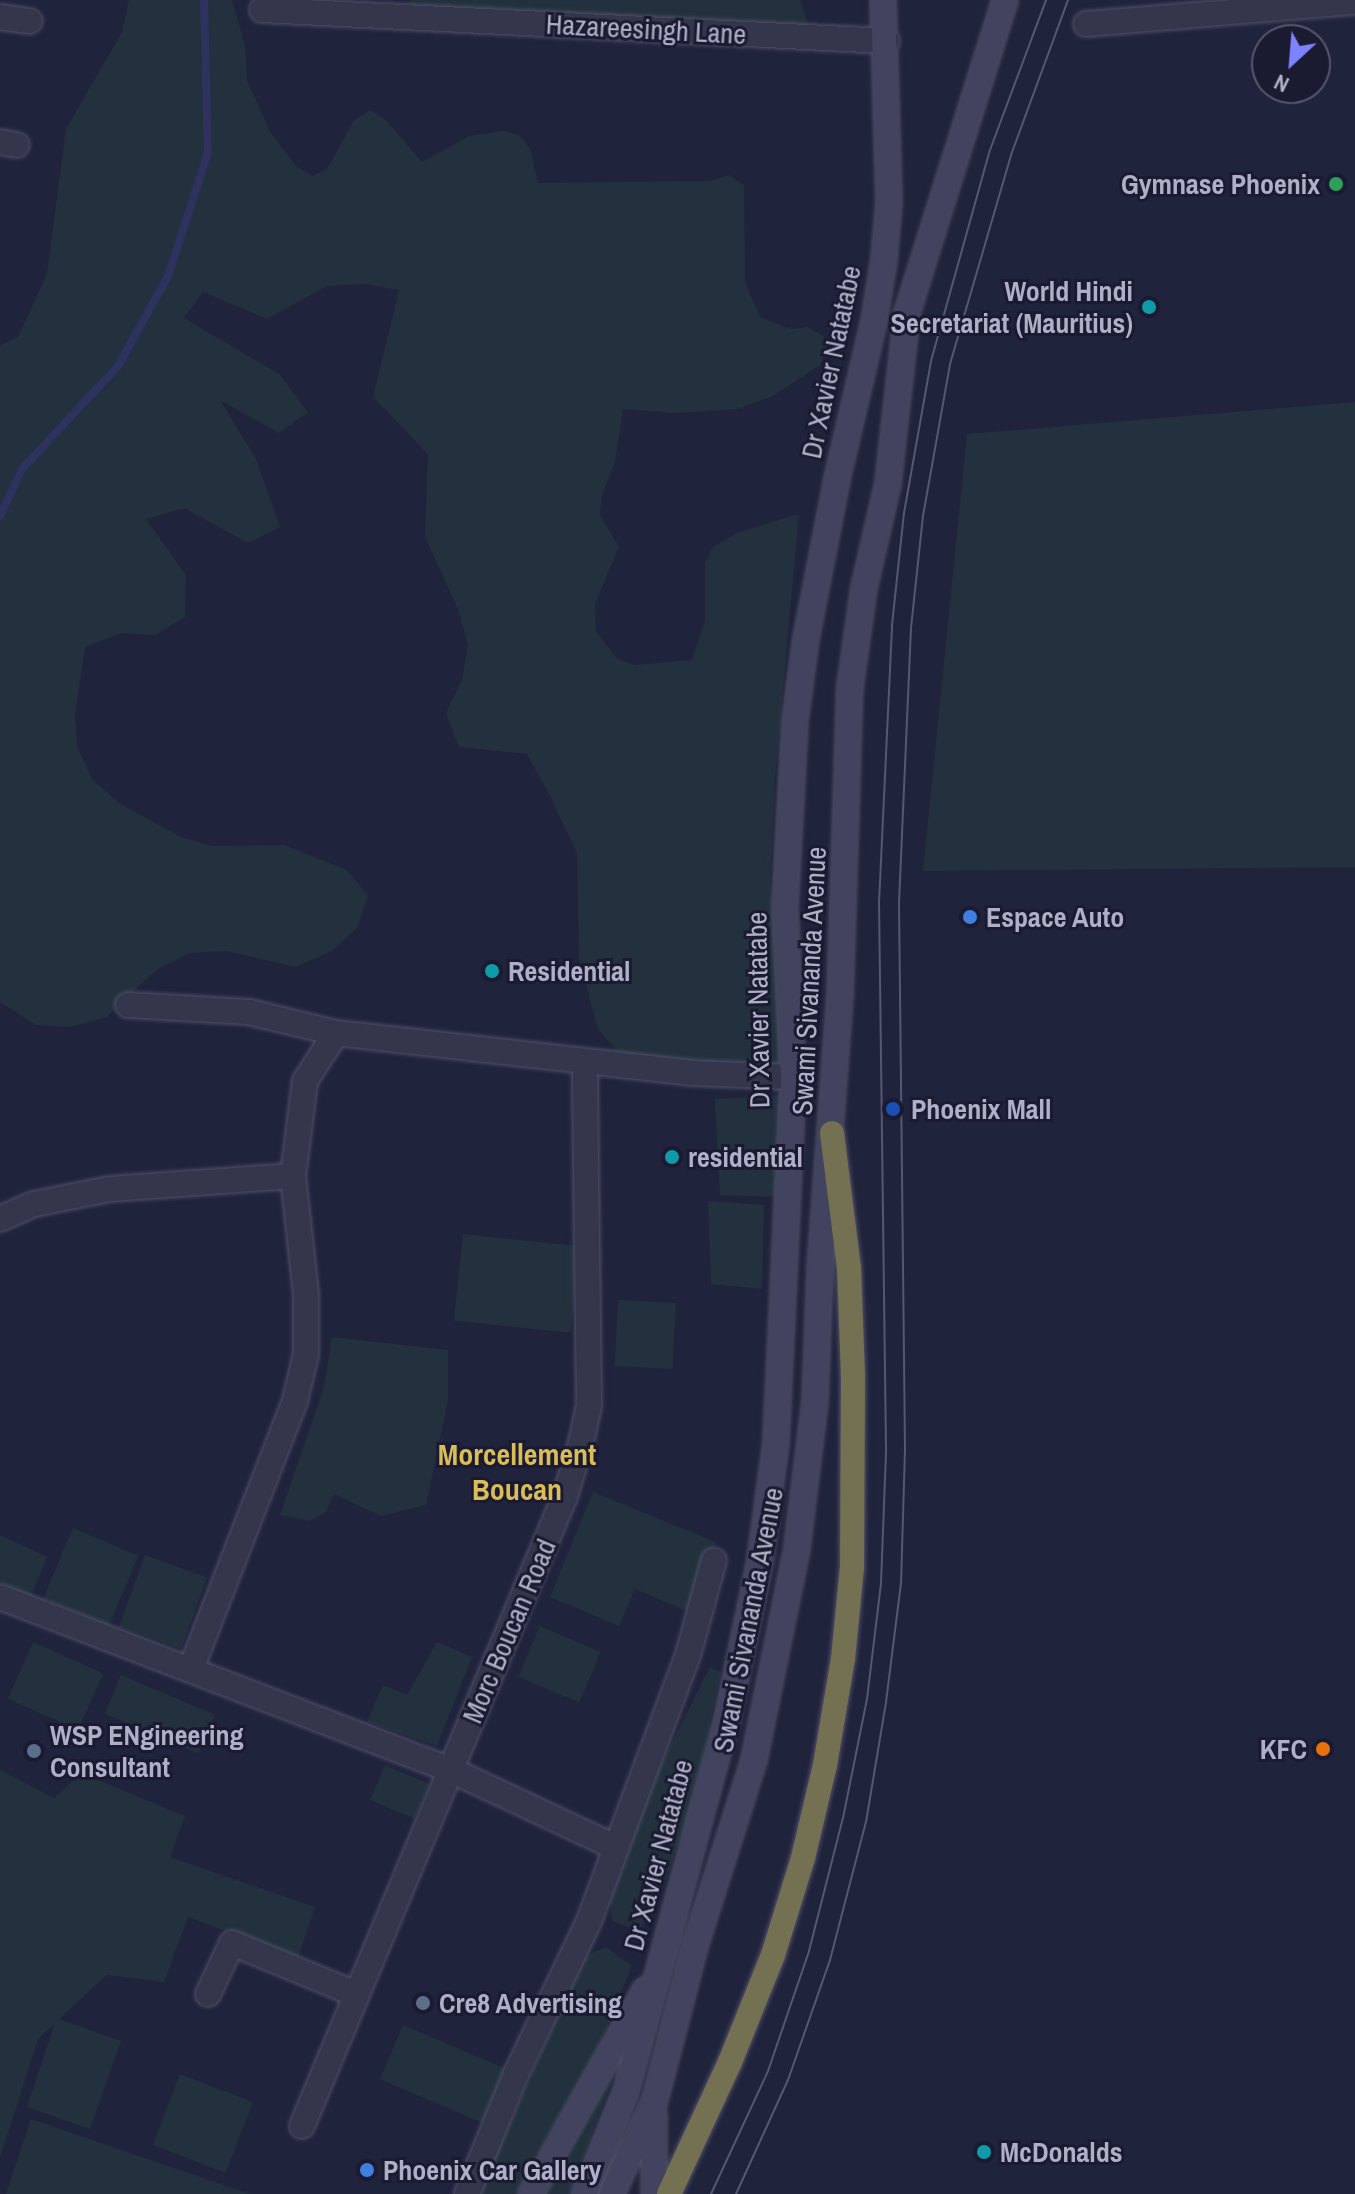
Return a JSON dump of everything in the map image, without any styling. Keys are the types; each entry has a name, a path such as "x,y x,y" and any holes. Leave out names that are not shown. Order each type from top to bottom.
{"highway":[{"path":"669,2194 730,2062 773,1955 803,1858 825,1765 843,1659 852,1567 853,1376 849,1268 832,1133"}],"main road":[{"name":"Dr Xavier Natatabe","path":"584,2194 626,2091 727,1719 760,1561 776,1442 793,1077 785,906 795,721 831,508 874,321 884,260 889,202 887,41 883,0"},
{"name":"Swami Sivananda Avenue","path":"612,2194 655,2100 696,1943 754,1760 797,1548 815,1401 820,1268 832,1133 850,687 864,588 888,483 907,313 1005,0"},
{"path":"531,2194 658,1968"},
{"path":"654,2194 655,2100"}],"street":[{"path":"1086,24 1355,2"},
{"name":"Hazareesingh Lane","path":"262,10 887,41"},
{"path":"0,17 30,21"},
{"path":"128,1005 249,1012 336,1033 691,1073 793,1077"},
{"path":"191,1669 295,1401 306,1354 306,1294 293,1176 305,1081 336,1033"},
{"name":"Morc Boucan Road","path":"302,2126 565,1496 589,1406 585,1061"},
{"path":"0,1219 34,1204 110,1189 293,1176"},
{"path":"467,2194 516,2074 589,1921 688,1655 714,1560"},
{"path":"0,1597 451,1770 615,1847"},
{"path":"208,1994 232,1943 356,1994"}],"shaded area":[{"path":"129,0 232,0 245,46 247,80 270,132 296,166 312,176 327,169 354,120 370,110 387,121 422,162 469,136 503,131 519,135 530,148 538,183 711,181 729,175 744,185 745,282 760,317 791,329 808,327 830,340 820,365 773,396 737,409 676,413 623,409 615,462 602,495 600,515 619,547 595,604 596,631 616,658 635,665 692,660 705,621 705,564 713,547 737,533 799,514 775,776 770,881 786,1071 622,1057 598,1029 579,959 577,853 547,790 527,754 459,747 446,713 462,680 468,645 458,609 425,537 428,454 373,397 399,290 364,284 327,286 267,319 203,292 184,318 279,374 308,412 279,433 220,400 256,459 280,527 248,543 184,508 146,519 186,575 185,617 155,635 121,633 85,647 75,714 77,746 92,779 119,803 181,837 213,846 284,845 347,870 368,895 357,928 332,951 296,967 227,951 190,953 156,970 105,1018 70,1027 36,1025 0,1002 0,345 18,337 47,274 66,129 122,32"},
{"path":"412,0 800,0 817,50 396,28"},
{"path":"1355,402 1355,867 923,871 967,434"},
{"path":"786,1095 779,1197 720,1195 715,1099"},
{"path":"708,1201 764,1205 762,1289 711,1284"},
{"path":"463,1234 579,1246 570,1333 454,1321"},
{"path":"618,1300 676,1303 672,1369 615,1366"},
{"path":"332,1337 448,1350 448,1401 426,1505 381,1516 334,1494 326,1512 309,1521 280,1515 324,1387"},
{"path":"593,1492 716,1542 687,1611 635,1589 619,1626 550,1597"},
{"path":"73,1528 138,1556 109,1626 43,1598"},
{"path":"0,1535 47,1557 31,1596 0,1583"},
{"path":"145,1555 207,1578 181,1649 119,1626"},
{"path":"540,1626 601,1652 579,1702 519,1677"},
{"path":"33,1642 103,1673 78,1730 8,1699"},
{"path":"437,1642 472,1657 437,1746 367,1722 383,1685 407,1695"},
{"path":"710,1667 721,1672 692,1805 659,1898 642,1927 628,1927 612,1921 610,1901 656,1774"},
{"path":"121,1675 215,1715 198,1754 105,1714"},
{"path":"385,1765 429,1784 414,1819 370,1800"},
{"path":"0,1770 54,1798 81,1773 185,1816 170,1857 315,1907 298,1957 188,1917 164,1982 107,1975 59,2019 121,2041 90,2129 27,2107 55,2023 38,2039 0,2158"},
{"path":"606,1947 632,1966 592,2063 528,2167 517,2194 478,2194 585,1956"},
{"path":"637,2015 569,2194 540,2194"},
{"path":"403,2025 516,2073 493,2127 380,2079"},
{"path":"180,2074 253,2102 226,2173 153,2145"},
{"path":"31,2119 250,2194 6,2194"}],"waterway":[{"path":"0,516 22,469 118,366 168,276 208,153 204,0"}],"tram line":[{"path":"711,2194 768,2071 809,1951 843,1818 867,1699 881,1583 886,1450 879,903 892,625 904,513 931,361 990,150 1046,0"},
{"path":"736,2194 788,2080 830,1960 866,1822 886,1702 901,1584 905,1448 899,903 911,628 923,516 950,364 1011,155 1068,0"}],"place":[{"name":"Gymnase Phoenix","path":"1336,184"},
{"name":"World Hindi Secretariat (Mauritius)","path":"1149,307"},
{"name":"Espace Auto","path":"970,917"},
{"name":"Residential","path":"492,971"},
{"name":"Phoenix Mall","path":"893,1109"},
{"name":"residential","path":"672,1157"},
{"name":"KFC","path":"1323,1749"},
{"name":"WSP ENgineering Consultant","path":"34,1751"},
{"name":"Cre8 Advertising","path":"423,2003"},
{"name":"McDonalds","path":"984,2152"},
{"name":"Phoenix Car Gallery","path":"367,2170"}],"district":[{"name":"Morcellement Boucan","path":"517,1471"}]}
